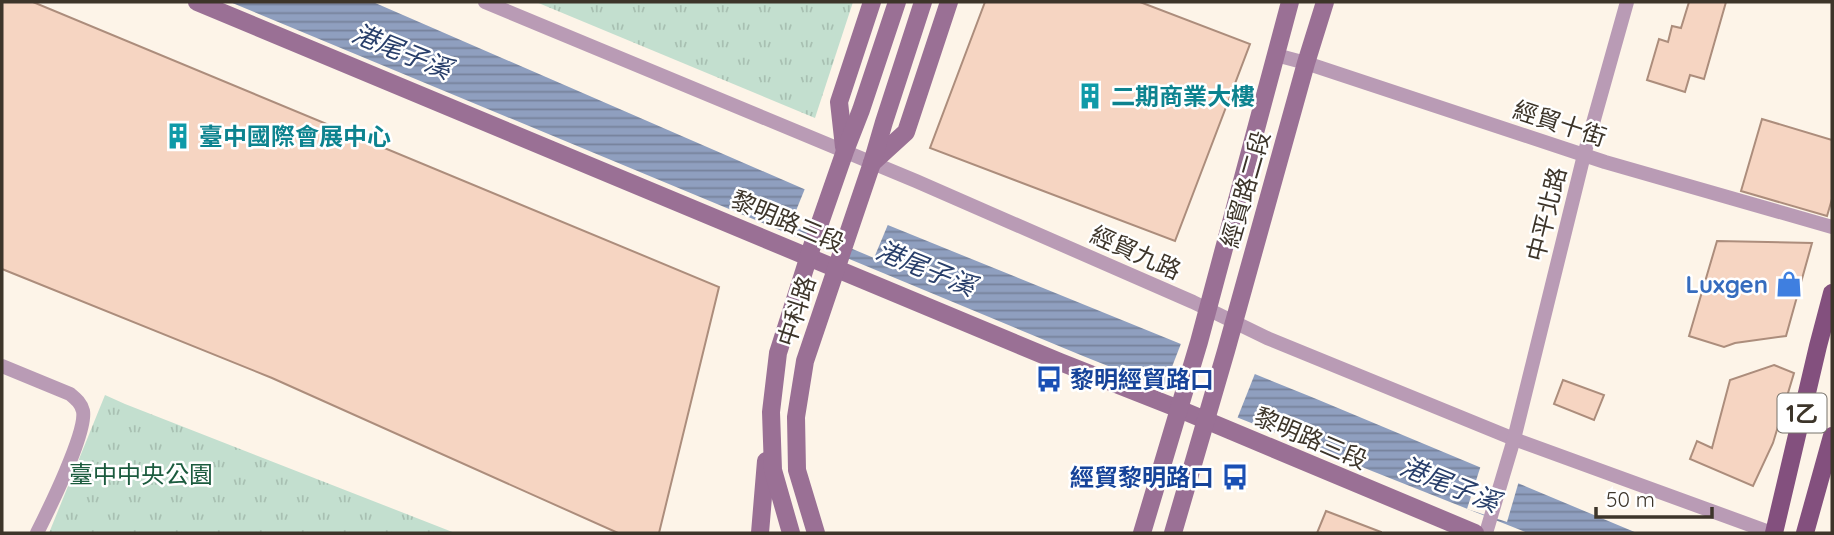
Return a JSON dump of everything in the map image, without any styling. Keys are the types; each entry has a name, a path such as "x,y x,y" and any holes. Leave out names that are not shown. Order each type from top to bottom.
{"main road":[{"name":"1乙","path":"1773,533 1832,293"},
{"name":"1乙","path":"1805,533 1832,436"}],"street":[{"name":"黎明路三段","path":"197,2 1060,362 1208,414 1484,530"},
{"name":"經貿九路","path":"485,2 842,158 872,163 1208,309 1267,338 1514,439 1773,533"},
{"name":"中科路","path":"760,533 778,353 842,158 839,102 872,2"},
{"path":"842,158 897,2"},
{"path":"872,163 923,2"},
{"name":"中科路","path":"816,533 797,470 796,417 805,361 872,163 906,132 949,2"},
{"name":"經貿路二段","path":"1181,405 1290,2"},
{"name":"經貿路二段","path":"1208,414 1325,2"},
{"name":"中平北路","path":"1484,530 1514,439 1584,155 1627,2"},
{"name":"經貿十街","path":"1276,55 1584,155 1832,227"},
{"path":"2,366 70,394 83,408 83,421 70,461 37,533"},
{"path":"1142,533 1181,405"},
{"name":"中科路","path":"771,412 773,470 791,533"},
{"path":"1173,533 1208,414"}],"green space":[{"path":"536,2 853,2 815,118"},
{"name":"臺中中央公園","path":"105,395 125,404 455,533 49,533"}],"water":[{"name":"港尾子溪","path":"230,2 373,2 873,219 1637,533 1528,533 1083,356"}],"pier":[{"path":"806,186 889,222 874,258 791,223"},
{"path":"1182,341 1256,371 1237,419 1163,390"},
{"path":"1481,465 1519,481 1507,522 1467,509"}],"building":[{"name":"臺中國際會展中心","path":"2,2 33,2 719,287 659,533 618,533 272,378 2,269"},
{"name":"二期商業大樓","path":"985,2 1140,2 1250,44 1175,241 930,148"},
{"path":"1689,2 1726,2 1704,79 1690,75 1685,92 1647,80 1659,39 1668,42 1672,26 1681,28"},
{"path":"1762,119 1832,140 1832,199 1827,216 1741,191"},
{"path":"1717,241 1812,243 1786,336 1724,347 1689,336"},
{"path":"1774,365 1794,373 1773,443 1753,486 1690,459 1697,441 1712,448 1730,380"},
{"path":"1563,380 1604,395 1594,420 1554,404"},
{"path":"1326,511 1381,532 1381,533 1317,533"}],"place":[{"name":"二期商業大樓","path":"1090,96"},
{"name":"臺中國際會展中心","path":"178,136"},
{"name":"Luxgen","path":"1789,284"},
{"name":"黎明經貿路口","path":"1049,379"},
{"name":"經貿黎明路口","path":"1235,477"}]}
